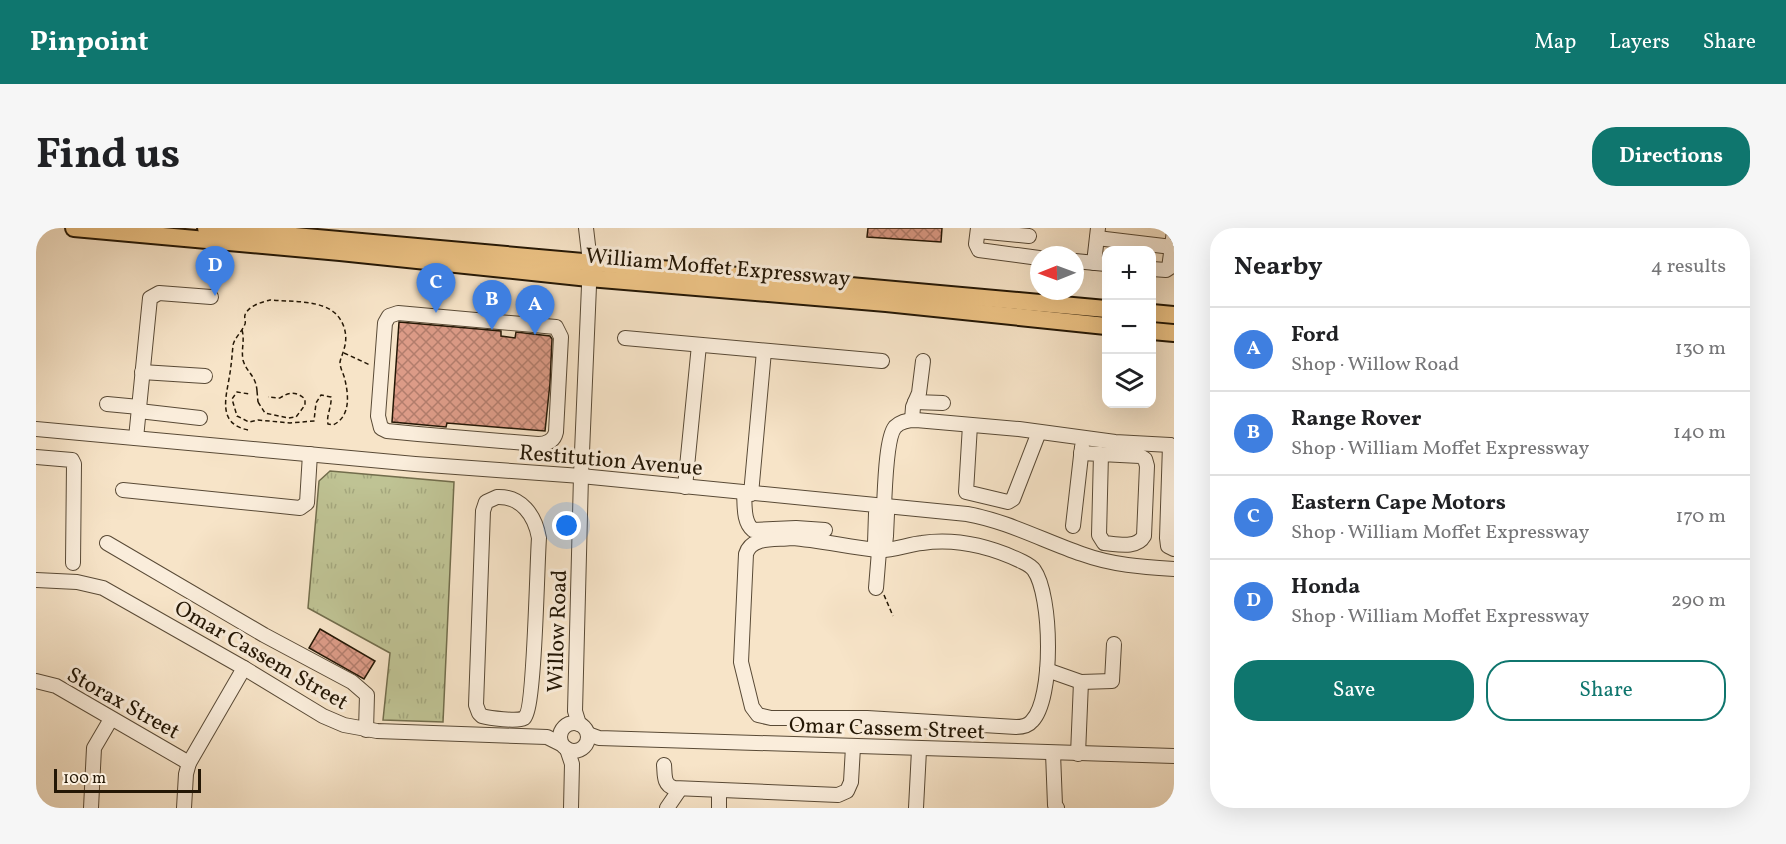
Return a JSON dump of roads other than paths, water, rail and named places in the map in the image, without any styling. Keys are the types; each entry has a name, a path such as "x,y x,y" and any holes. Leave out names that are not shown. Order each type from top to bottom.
{"main road":[{"name":"William Moffet Expressway","path":"74,228 340,252 1102,309"},
{"name":"William Moffet Expressway","path":"206,228 1102,325"},
{"path":"1156,313 1174,315"},
{"path":"1156,331 1174,333"}],"street":[{"name":"Willow Road","path":"571,808 577,734 581,476 589,270 586,228"},
{"path":"1029,236 978,229 976,244 980,250 1030,257"},
{"path":"1156,269 1166,270 1169,268 1174,231"},
{"path":"1084,262 1100,264 1097,233 1172,248"},
{"path":"136,438 148,303 151,296 159,293 211,297"},
{"path":"395,314 553,326 558,329 561,337 555,437 548,443 538,444 384,430 379,427 378,420 381,371 385,323 389,316 395,314"},
{"path":"625,338 882,361"},
{"path":"685,487 699,345"},
{"path":"764,351 748,493 746,520 749,528 753,530 796,528 827,536 879,551 939,541 973,544 1028,565 1036,574 1047,619 1047,670 1037,715 1028,725 1022,727 867,718 763,718 758,715 752,707 741,662 746,554 751,544 760,541 827,536"},
{"path":"912,420 919,393 923,361"},
{"path":"142,372 205,376"},
{"path":"915,402 943,403"},
{"path":"107,404 200,418"},
{"path":"179,442 182,416"},
{"path":"876,588 879,551 885,545 886,536 887,514 884,506 890,439 896,426 912,420 1172,446 1167,538 1168,546 1174,549"},
{"path":"970,424 966,492 1008,502 1012,499 1039,432"},
{"name":"Restitution Avenue","path":"36,429 581,476 982,516 1103,561 1134,567 1174,569"},
{"path":"1073,526 1083,438"},
{"path":"1082,453 1140,456 1145,459 1147,466 1144,536 1141,542 1135,544 1104,543 1099,535 1101,454"},
{"path":"123,490 300,508 307,503 310,454"},
{"path":"36,457 72,460 74,464 72,563"},
{"path":"510,497 512,471"},
{"path":"497,497 510,497 525,508 537,529 539,538 532,688 527,714 517,719 482,716 477,710 476,700 483,511 486,502 497,497"},
{"path":"107,543 264,635 352,682 364,691 368,701 366,730"},
{"name":"Omar Cassem Street","path":"36,580 77,582 103,588 334,722 366,730 547,737 577,734 919,750 1174,756"},
{"path":"1047,670 1081,682 1112,681 1114,644"},
{"path":"184,808 189,763 244,668"},
{"name":"Storax Street","path":"36,681 56,686 189,763"},
{"path":"1078,754 1081,682"},
{"path":"91,808 94,748 111,719"},
{"path":"664,765 668,785 681,789 832,796 844,793 849,788 853,747"},
{"path":"916,808 919,750"},
{"path":"1053,753 1056,808"},
{"path":"667,808 681,789"},
{"path":"719,791 719,808"},
{"path":"772,793 772,808"}],"place":[{"name":"Honda","path":"215,296"},
{"name":"Eastern Cape Motors","path":"436,313"},
{"name":"Range Rover","path":"492,330"},
{"name":"Ford","path":"535,335"}]}
